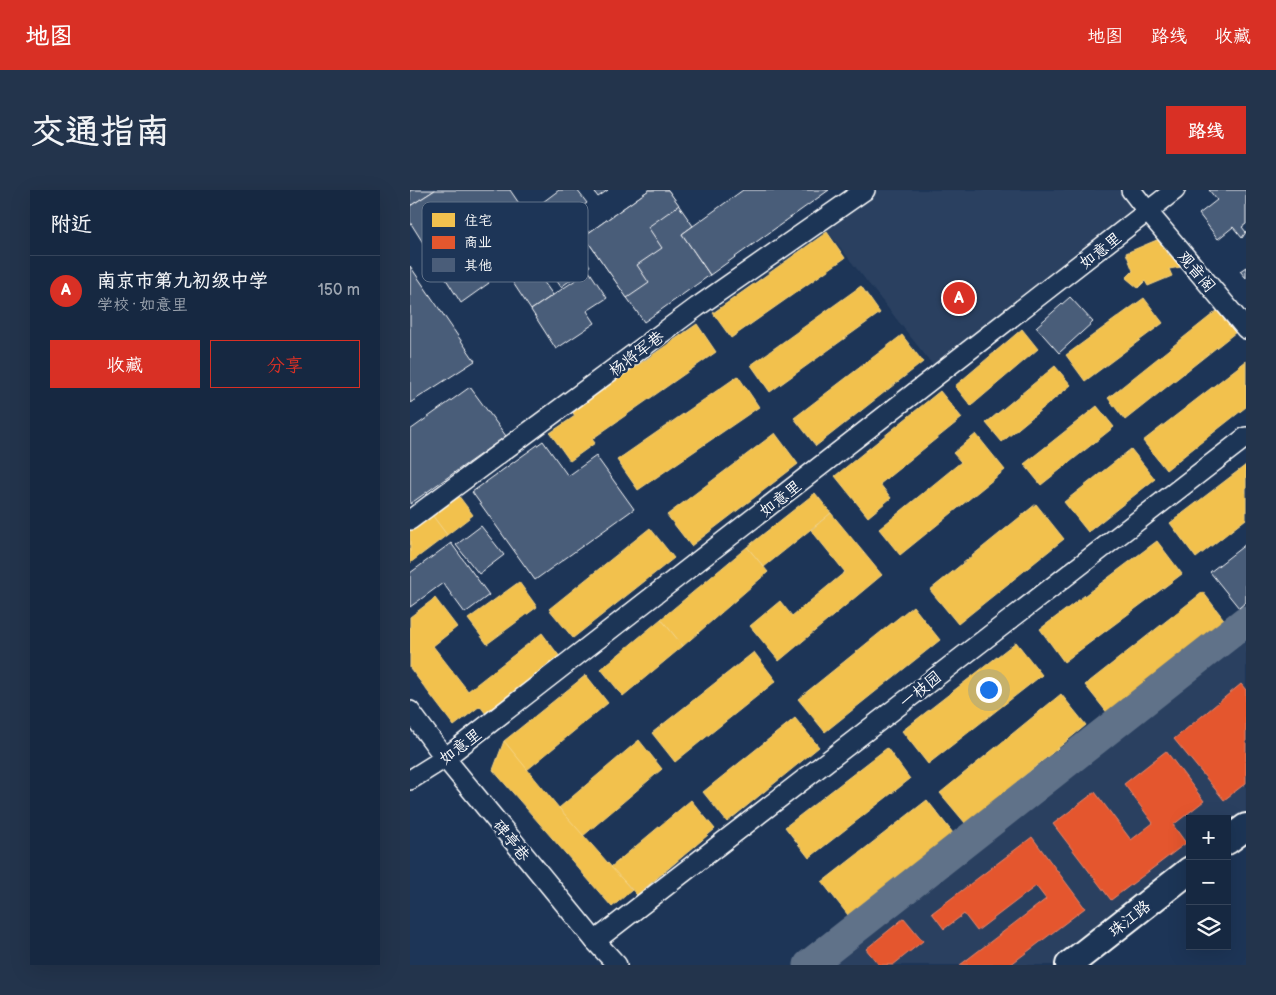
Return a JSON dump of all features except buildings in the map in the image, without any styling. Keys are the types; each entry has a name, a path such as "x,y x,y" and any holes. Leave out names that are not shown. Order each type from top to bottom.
{"main road":[{"path":"1231,838 1246,827"},
{"name":"珠江路","path":"1069,965 1186,873"}],"street":[{"name":"杨将军巷","path":"410,520 697,308 866,190"},
{"name":"观音阁","path":"1131,190 1246,329"},
{"name":"如意里","path":"410,780 445,758 1175,190"},
{"name":"一枝园","path":"595,941 1246,437"},
{"name":"碑亭巷","path":"410,711 445,758 595,941 617,965"}],"shaded area":[{"path":"869,190 1131,190 1148,212 940,374 820,222"},
{"path":"1246,632 1246,828 1231,840 1231,815 1186,815 1186,875 1070,965 830,965"}],"waterway":[{"path":"809,965 1246,621"}],"place":[{"name":"南京市第九初级中学","path":"959,298"}]}
